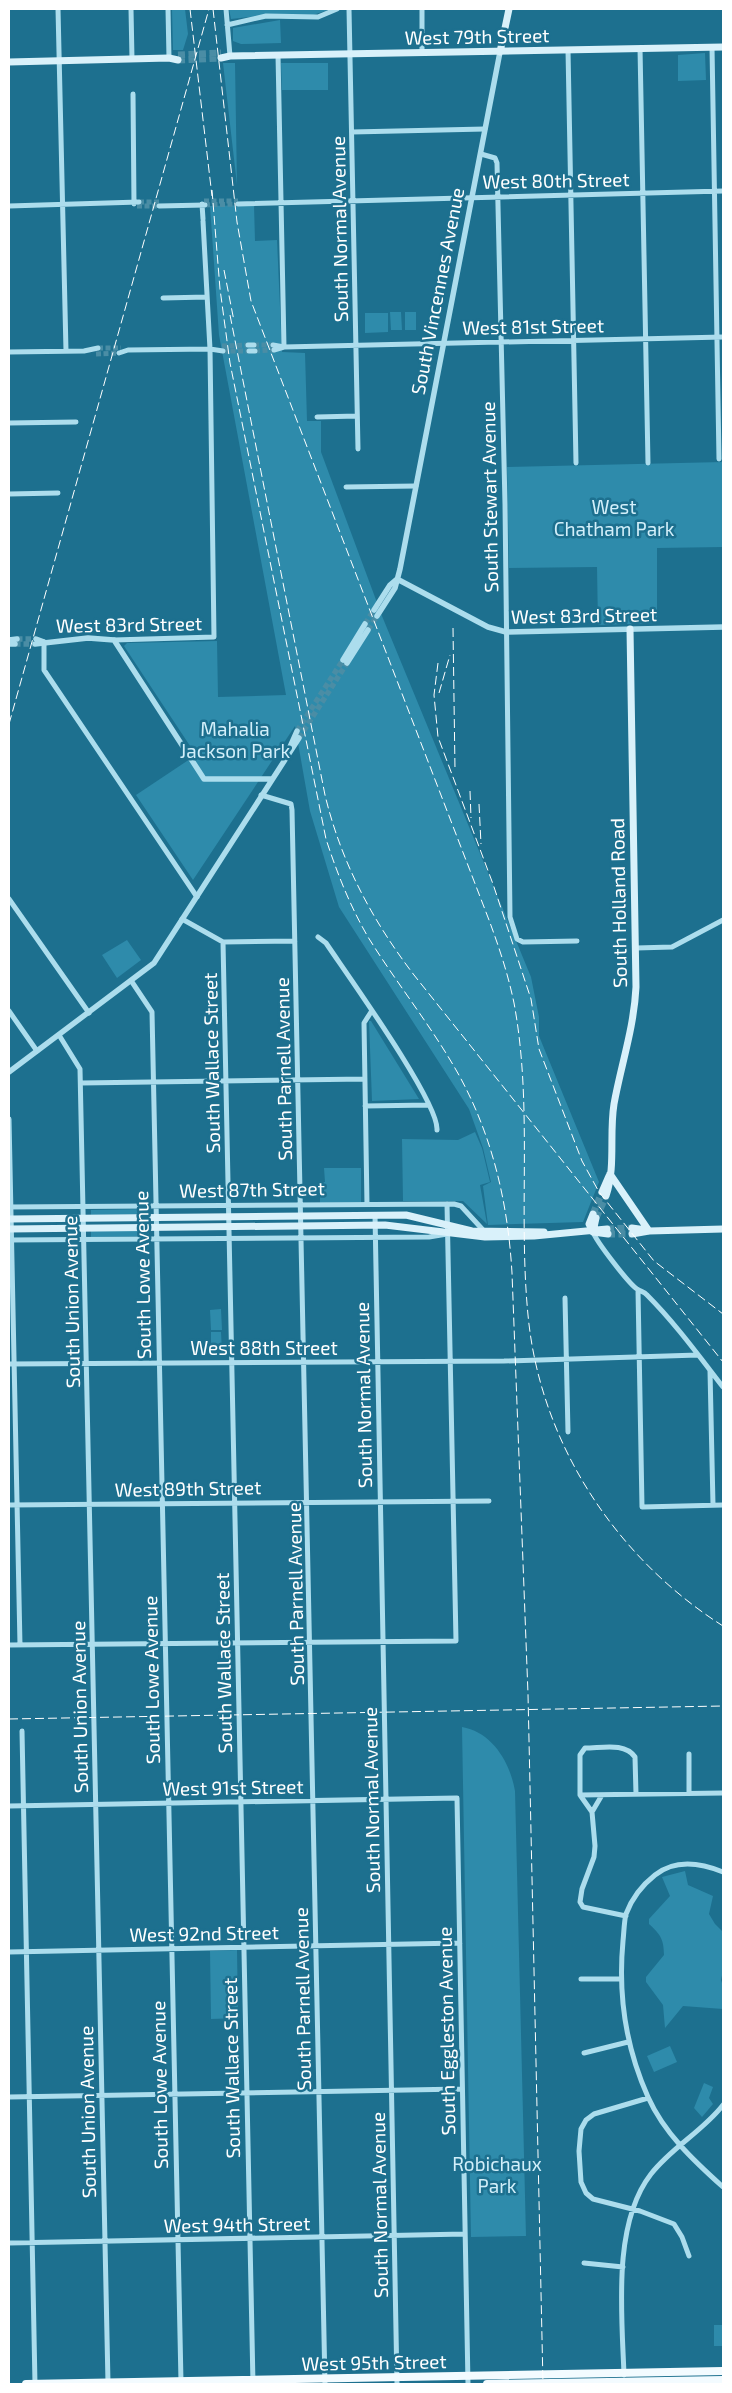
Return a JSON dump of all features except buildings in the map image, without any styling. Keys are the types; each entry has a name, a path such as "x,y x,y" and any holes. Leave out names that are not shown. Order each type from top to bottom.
{"main road":[{"name":"South Vincennes Avenue","path":"500,52 509,9"},
{"name":"West 79th Street","path":"221,56 723,47"},
{"path":"9,62 178,58"},
{"name":"South Holland Road","path":"604,1194 610,1174 614,1105 635,1012 636,948 630,629"},
{"path":"610,1174 649,1231"},
{"name":"West 87th Street","path":"10,1220 406,1215 485,1232 534,1231 555,1233"},
{"path":"593,1232 595,1216"},
{"name":"West 87th Street","path":"10,1229 405,1226 448,1234 485,1237 608,1231"},
{"path":"632,1231 723,1228"},
{"name":"West 95th Street","path":"686,2379 723,2371"},
{"name":"West 95th Street","path":"26,2384 613,2380 624,2377 723,2380"},
{"name":"West 95th Street","path":"487,2384 515,2381"}],"street":[{"path":"58,9 66,351"},
{"path":"131,9 132,59"},
{"path":"168,9 169,58"},
{"path":"226,9 230,56"},
{"path":"227,24 266,16 318,17 336,9"},
{"name":"South Normal Avenue","path":"349,9 358,449"},
{"path":"422,9 422,53"},
{"path":"712,47 721,337 719,459"},
{"path":"640,48 648,462"},
{"path":"568,50 576,463"},
{"name":"South Vincennes Avenue","path":"376,613 390,585 397,579 500,52"},
{"path":"278,55 284,347"},
{"path":"9,206 136,204 133,94"},
{"path":"352,132 485,129"},
{"name":"South Stewart Avenue","path":"481,154 496,160 498,196 510,917 517,939 523,942 577,941"},
{"name":"West 80th Street","path":"239,203 723,191"},
{"path":"160,204 204,203 203,220 210,349"},
{"path":"163,298 207,297"},
{"name":"West 81st Street","path":"273,348 721,337"},
{"path":"120,350 222,348"},
{"path":"248,348 255,348"},
{"name":"West 83rd Street","path":"35,642 86,638 114,640 214,638 210,349"},
{"path":"9,352 97,351"},
{"path":"317,417 357,416"},
{"path":"9,423 76,422"},
{"path":"346,487 416,486"},
{"path":"9,494 58,493"},
{"name":"West 83rd Street","path":"397,579 488,627 506,632 723,627"},
{"path":"345,661 367,627"},
{"path":"9,640 14,643"},
{"path":"114,640 204,779 271,779"},
{"path":"44,642 44,670 197,897"},
{"path":"287,754 297,731"},
{"path":"9,1072 132,982 154,963 299,738"},
{"name":"South Parnell Avenue","path":"261,795 291,804 308,1502 325,2382"},
{"path":"9,898 89,1013"},
{"path":"182,919 224,942 295,941"},
{"path":"636,948 672,947 723,920"},
{"path":"318,937 326,943 409,1068 436,1119 437,1130"},
{"name":"South Wallace Street","path":"224,942 253,2382"},
{"name":"South Lowe Avenue","path":"132,982 152,1012 181,2383"},
{"path":"9,1011 37,1051"},
{"path":"367,1205 364,1023 371,1012"},
{"name":"South Union Avenue","path":"59,1035 80,1069 81,1083 108,2384"},
{"path":"81,1083 365,1079"},
{"path":"365,1106 429,1104"},
{"path":"9,1119 11,1364 20,1645"},
{"path":"9,1645 456,1641 447,1204"},
{"name":"West 87th Street","path":"10,1207 447,1204 461,1206 485,1232"},
{"name":"South Normal Avenue","path":"374,1215 397,2381"},
{"path":"593,1232 596,1239 638,1290 646,1293 723,1387"},
{"name":"West 87th Street","path":"10,1240 429,1237 448,1234"},
{"path":"638,1290 642,1507 723,1505"},
{"path":"566,1298 568,1432"},
{"name":"West 88th Street","path":"11,1364 450,1361 698,1355"},
{"path":"710,1370 713,1505"},
{"name":"West 89th Street","path":"9,1505 488,1500"},
{"path":"22,1731 35,2384"},
{"path":"592,1812 580,1796 580,1757 585,1748 623,1747 635,1757 636,1794"},
{"path":"688,1754 689,1793"},
{"path":"580,1796 723,1793"},
{"path":"602,1795 592,1812 594,1851 582,1889 580,1902 583,1907 626,1916"},
{"name":"West 91st Street","path":"9,1806 457,1798"},
{"name":"South Eggleston Avenue","path":"457,1798 468,2380"},
{"path":"723,1872 708,1866 688,1864 659,1871 641,1888 626,1916 621,1979 628,2042 648,2098 661,2122 680,2145 723,2187"},
{"name":"West 92nd Street","path":"9,1952 460,1944"},
{"path":"581,1978 621,1979"},
{"path":"584,2052 628,2042"},
{"path":"9,2097 462,2089"},
{"path":"648,2098 594,2114 586,2120 581,2129 579,2151 581,2182 586,2193 593,2199 661,2217 674,2224 682,2237 689,2256"},
{"path":"624,2377 623,2267 634,2209 651,2174 680,2145 697,2132 723,2105"},
{"name":"West 94th Street","path":"9,2243 465,2234"},
{"path":"584,2263 623,2267"}],"green space":[{"path":"172,9 185,9 188,34 183,50 173,50"},
{"path":"229,9 331,9 313,15 275,14 231,19"},
{"path":"280,20 281,43 241,44 233,41 233,28"},
{"path":"705,53 706,80 678,81 678,55"},
{"path":"223,63 235,63 237,185"},
{"path":"281,63 328,63 328,90 282,90"},
{"name":"Mahalia Jackson Park","path":"254,205 255,241 277,240 282,352 305,353 307,421 321,421 321,452 382,616 531,977 539,1017 539,1036 599,1182 583,1222 488,1225 483,1186 491,1182 483,1148 469,1109 339,907 310,811 295,726 193,880 136,795 196,755 124,646 127,643 217,641 218,697 286,695 219,335 210,206"},
{"path":"390,312 401,312 402,330 391,330"},
{"path":"405,312 416,312 416,330 405,330"},
{"path":"365,313 388,313 388,332 365,333"},
{"name":"West Chatham Park","path":"723,462 723,547 657,548 657,623 598,625 597,567 509,568 507,467"},
{"path":"127,940 141,960 117,978 102,955"},
{"path":"369,1021 371,1021 419,1099 372,1101"},
{"path":"475,1132 482,1148 490,1182 480,1185 487,1224 463,1201 403,1201 402,1139 458,1140"},
{"path":"324,1168 361,1168 361,1202 320,1203 320,1183 325,1182"},
{"path":"149,1209 149,1214 91,1215 91,1210"},
{"path":"91,1231 149,1231 149,1236 91,1237"},
{"path":"221,1309 222,1330 211,1330 210,1310"},
{"path":"211,1332 221,1332 222,1352 211,1352"},
{"name":"Robichaux Park","path":"462,1727 482,1735 498,1750 509,1769 515,1791 526,2236 471,2237"},
{"path":"685,1871 688,1885 713,1896 709,1914 723,1932 723,1971 721,1980 723,1986 723,2009 683,2006 665,2028 663,2005 646,1982 646,1977 664,1955 662,1941 659,1934 649,1924 649,1919 670,1896 662,1877"},
{"path":"237,1950 238,2018 211,2019 210,1951"},
{"path":"670,2046 677,2062 654,2072 647,2056"},
{"path":"704,2083 713,2087 709,2098 713,2104 702,2117 694,2108"},
{"path":"714,2325 723,2325 723,2346 714,2346"}],"tunnel":[{"path":"178,55 221,53"},
{"path":"178,60 221,58"},
{"path":"204,201 238,201"},
{"path":"139,202 161,202"},
{"path":"205,205 238,204"},
{"path":"137,206 159,206"},
{"path":"222,346 248,345"},
{"path":"254,345 273,345"},
{"path":"98,348 121,348"},
{"path":"255,351 274,350"},
{"path":"223,351 249,351"},
{"path":"96,354 119,353"},
{"path":"365,624 374,610"},
{"path":"368,630 377,616"},
{"path":"17,639 36,639"},
{"path":"15,644 35,644"},
{"path":"297,731 343,660"},
{"path":"299,738 347,663"},
{"path":"593,1214 602,1192"},
{"path":"596,1218 606,1196"},
{"path":"607,1229 632,1228"},
{"path":"608,1234 632,1234"}],"railway":[{"path":"190,9 212,196"},
{"path":"9,724 209,9"},
{"path":"213,9 237,222 251,301 489,920 512,992 520,1041 523,1080 524,1237 528,1315 535,1362 548,1408 567,1452 590,1493 617,1531 649,1567 684,1598 723,1626"},
{"path":"212,190 220,289 230,363 326,839 344,889 368,937 438,1041 472,1100 497,1172 507,1222 512,1273 528,1694 543,2384"},
{"path":"224,270 234,321"},
{"path":"230,315 325,795 349,867 372,912 414,975 723,1362"},
{"path":"453,628 455,770"},
{"path":"439,693 450,655"},
{"path":"438,663 434,695 438,737 493,884 531,999 539,1049 582,1161 599,1192 654,1261 723,1314"},
{"path":"470,791 471,818"},
{"path":"479,804 481,844"},
{"path":"9,1719 723,1706"}]}
